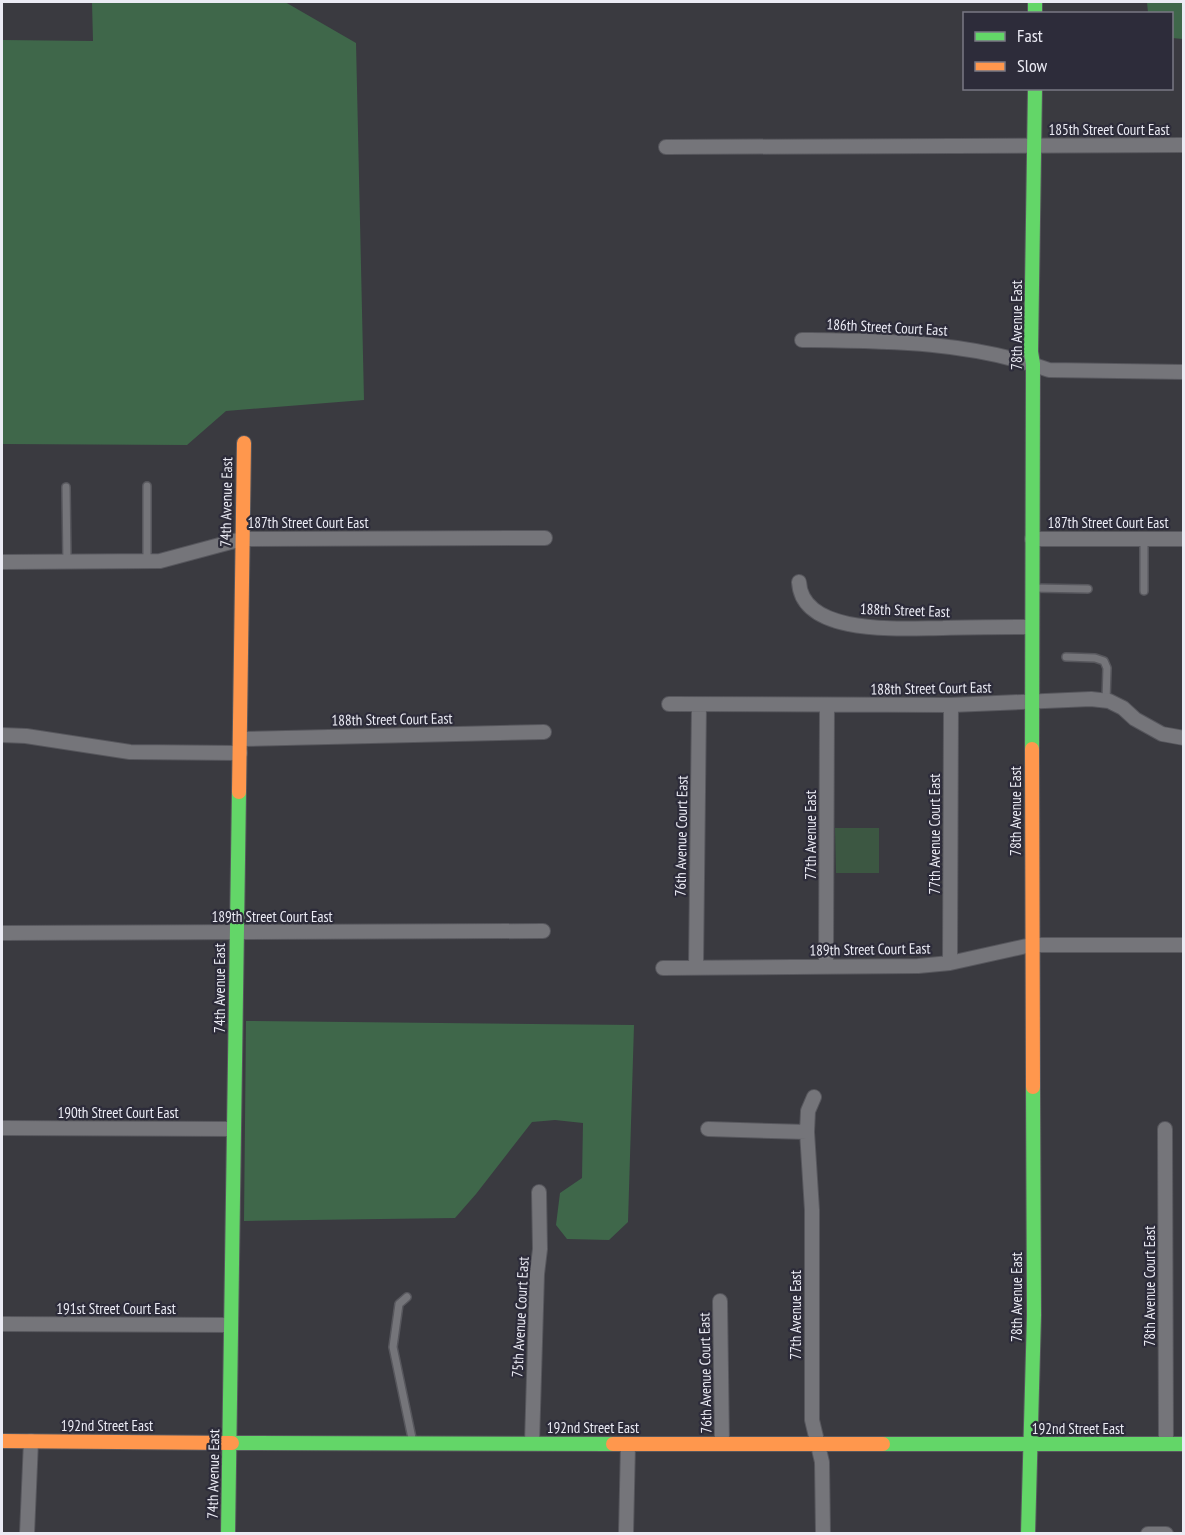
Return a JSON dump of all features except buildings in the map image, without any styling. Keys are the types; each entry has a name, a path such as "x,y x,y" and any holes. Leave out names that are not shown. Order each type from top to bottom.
{"street":[{"name":"78th Avenue East","path":"1028,1533 1034,1315 1031,627 1034,364 1031,352 1035,90"},
{"name":"185th Street Court East","path":"666,147 1184,146"},
{"name":"186th Street Court East","path":"802,340 883,341 959,347 1034,364 1048,370 1184,372"},
{"name":"74th Avenue East","path":"228,1533 244,443"},
{"name":"187th Street Court East","path":"2,562 147,561 181,556 242,539 545,538"},
{"name":"187th Street Court East","path":"1032,538 1184,539"},
{"name":"188th Street East","path":"799,582 803,598 813,609 837,621 855,626 1031,627"},
{"name":"188th Street Court East","path":"669,704 951,705 1091,699 1107,701 1123,708 1135,719 1162,734 1184,738"},
{"name":"76th Avenue Court East","path":"696,967 699,705"},
{"name":"77th Avenue East","path":"826,966 827,705"},
{"name":"77th Avenue Court East","path":"950,963 951,705"},
{"name":"188th Street Court East","path":"240,739 544,732"},
{"path":"2,735 26,736 130,752 240,753"},
{"name":"189th Street Court East","path":"2,933 543,931"},
{"name":"189th Street Court East","path":"663,968 918,966 950,963 1031,945 1184,945"},
{"name":"77th Avenue East","path":"814,1097 808,1112 807,1132 812,1210 812,1420 822,1462 823,1533"},
{"name":"190th Street Court East","path":"2,1128 234,1129"},
{"name":"78th Avenue Court East","path":"1165,1128 1166,1444"},
{"path":"708,1129 807,1132"},
{"name":"75th Avenue Court East","path":"532,1443 537,1274 540,1249 539,1192"},
{"name":"76th Avenue Court East","path":"720,1301 722,1443"},
{"name":"191st Street Court East","path":"2,1324 230,1325"},
{"name":"192nd Street East","path":"2,1442 1184,1444"},
{"path":"27,1533 31,1442"},
{"path":"626,1533 628,1444"},
{"path":"1148,1533 1166,1533"}],"lane":[{"path":"147,486 147,561"},
{"path":"66,487 67,562"},
{"path":"1144,539 1144,591"},
{"path":"1032,588 1088,590"},
{"path":"1066,657 1095,658 1104,662 1107,668 1107,701"},
{"path":"407,1297 399,1304 393,1347 413,1443"}],"green space":[{"path":"92,2 285,2 356,43 364,400 226,411 187,445 2,444 2,40 93,41"},
{"path":"1147,2 1183,2 1183,39 1173,38 1173,12 1148,12"},
{"path":"835,828 879,828 879,873 836,873"},
{"path":"246,1021 634,1025 628,1222 609,1240 567,1239 556,1225 560,1193 582,1178 583,1123 555,1120 532,1122 455,1218 244,1221"}],"traffic: fast":[{"path":"1035,2 1035,12"},
{"path":"1032,749 1033,364 1031,352 1035,90"},
{"path":"228,1534 239,792"},
{"path":"1028,1534 1034,1315 1033,1087"},
{"path":"232,1443 613,1444"},
{"path":"883,1444 1184,1444"}],"traffic: slow":[{"path":"239,792 244,443"},
{"path":"1032,749 1033,1087"},
{"path":"2,1441 232,1443"},
{"path":"613,1444 883,1444"}]}
